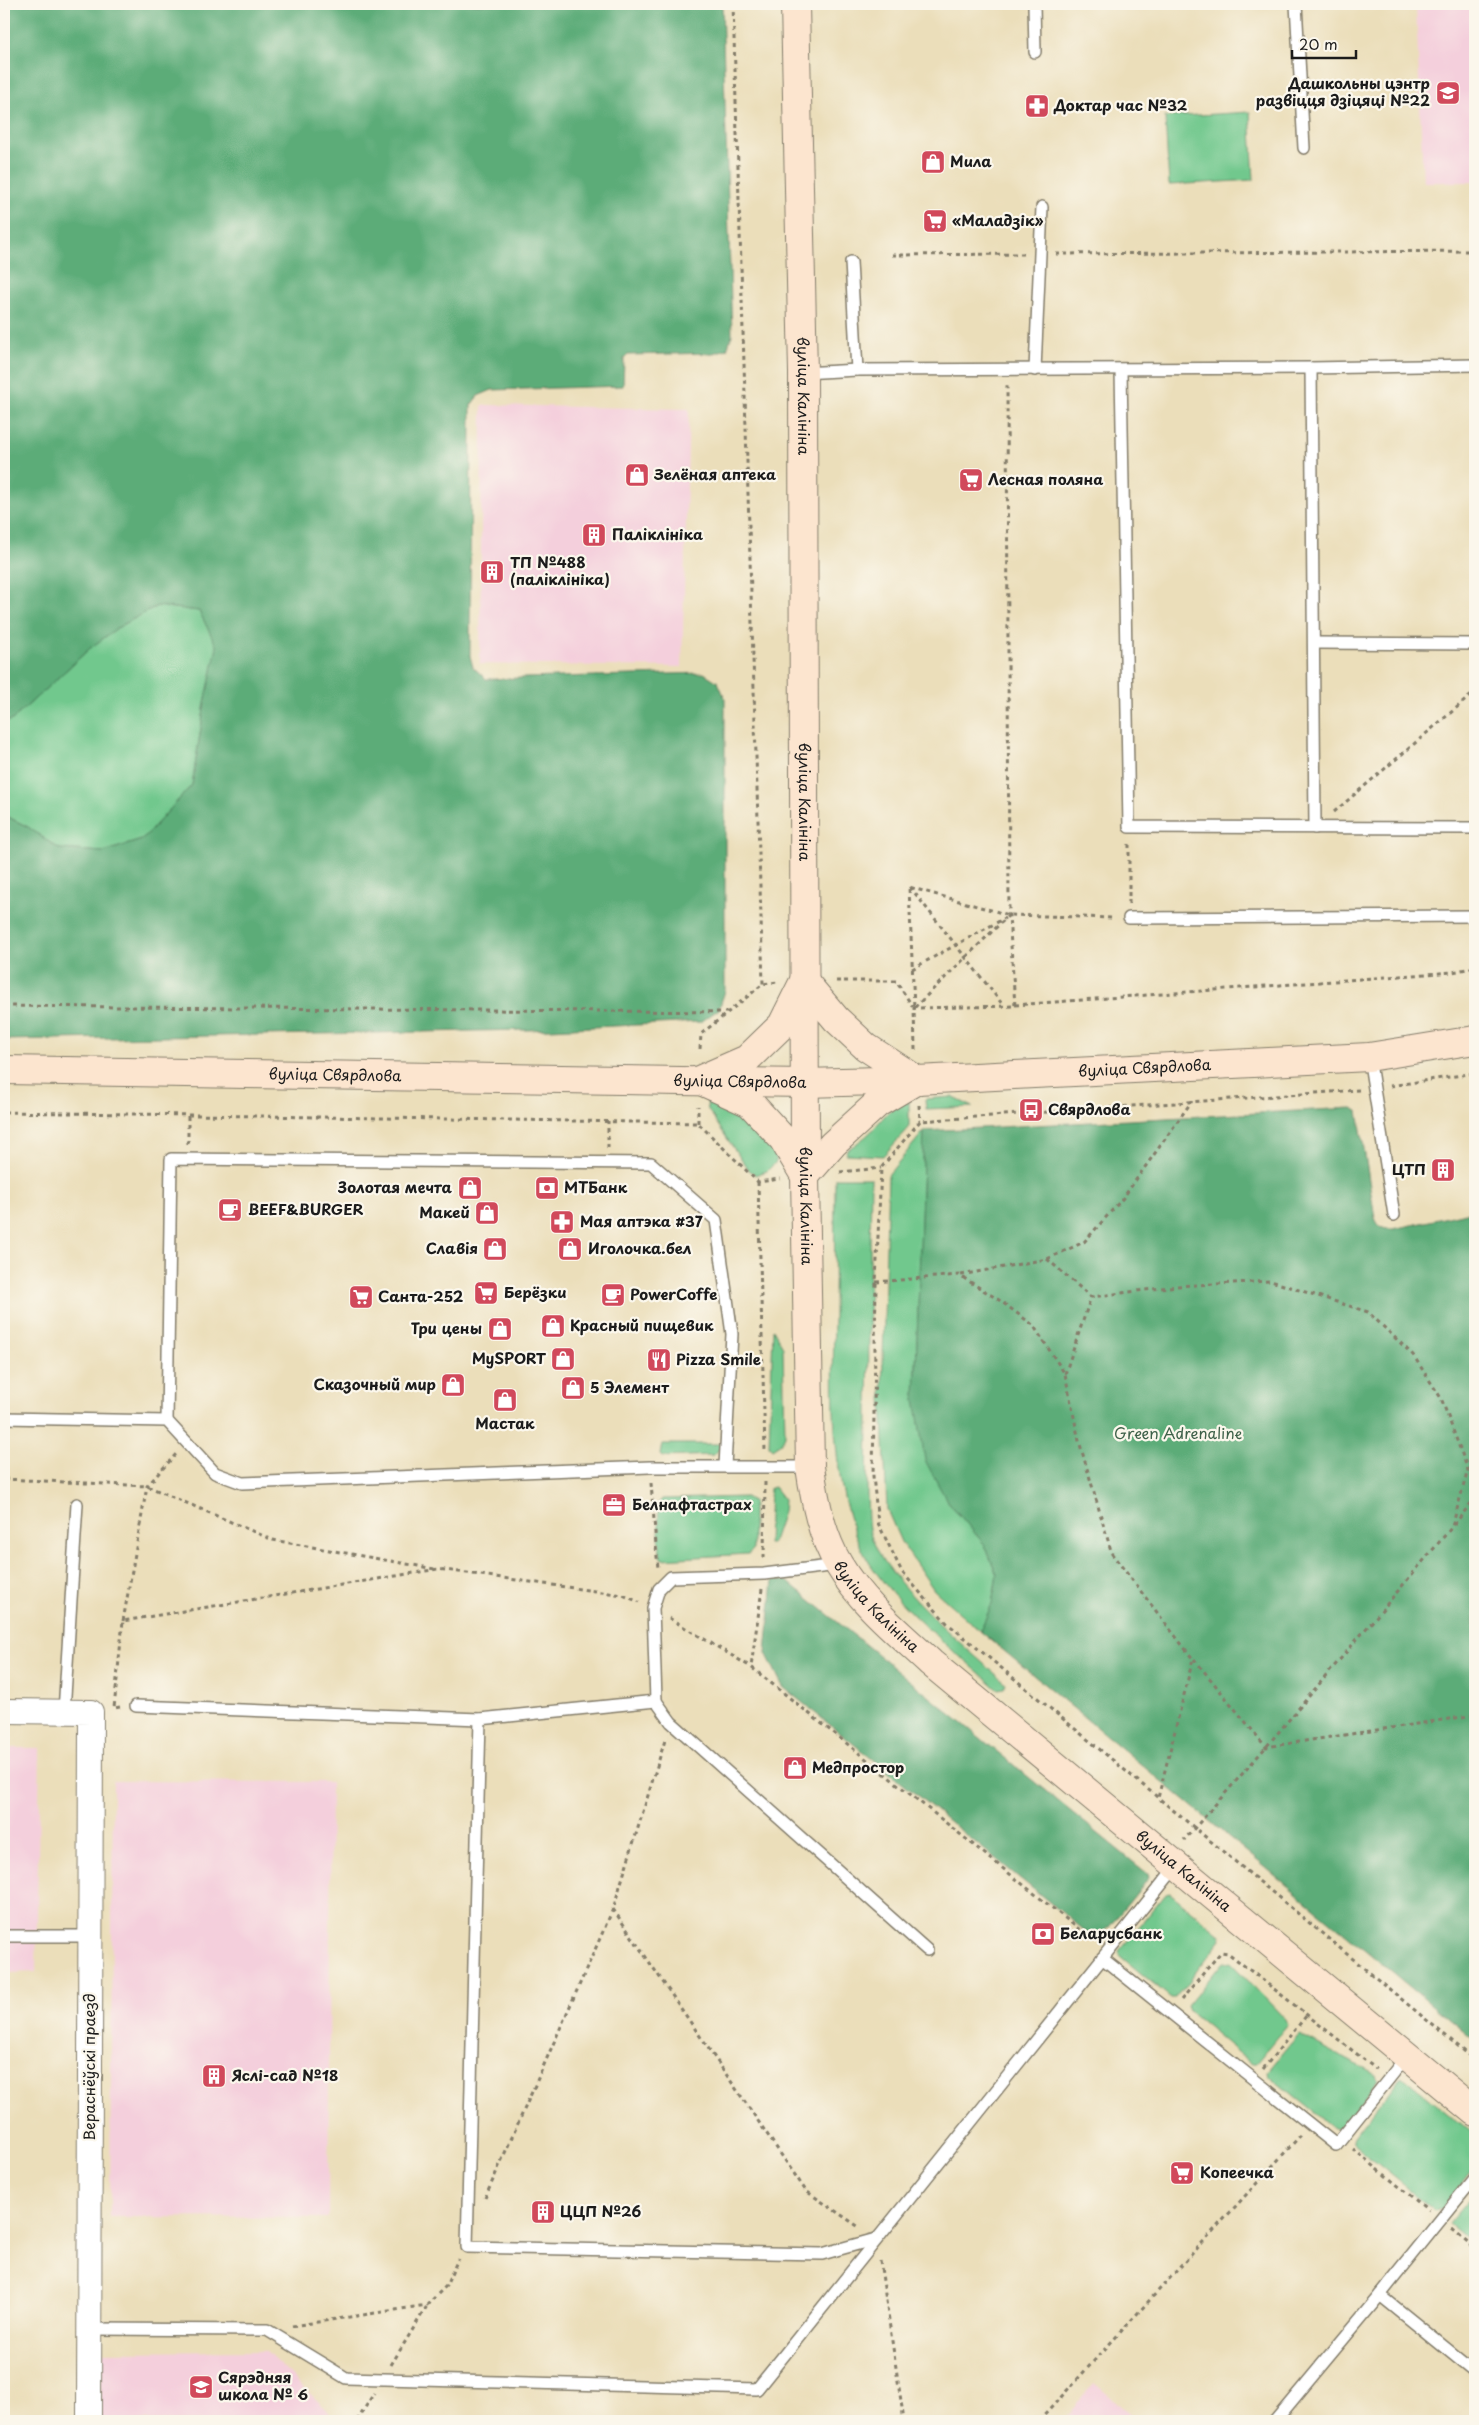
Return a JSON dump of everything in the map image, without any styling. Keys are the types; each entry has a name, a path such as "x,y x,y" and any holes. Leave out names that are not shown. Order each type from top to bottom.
{"main road":[{"name":"вуліца Калініна","path":"796,4 803,373 794,981 805,1083 795,1177 810,1467 814,1501 824,1533 839,1565 868,1603 931,1663 1179,1854 1407,2056 1475,2112"},
{"path":"794,981 866,1047 917,1080 878,1103 795,1177 783,1139 750,1103 699,1080 747,1059 782,1025 794,981"},
{"name":"вуліца Свярдлова","path":"4,1070 805,1083 917,1080 1368,1057 1475,1040"}],"street":[{"path":"4,1711 64,1712"},
{"name":"Вераснёўскі праезд","path":"64,1712 92,1712 89,2421"}],"lane":[{"path":"1034,4 1035,52"},
{"path":"1296,4 1304,148"},
{"path":"1034,370 1042,207"},
{"path":"851,262 856,370"},
{"path":"803,373 856,370 1121,370 1475,365"},
{"path":"1311,368 1315,828"},
{"path":"1121,370 1130,827 1475,828"},
{"path":"1314,642 1475,644"},
{"path":"1129,918 1475,916"},
{"path":"1368,1057 1394,1215"},
{"path":"725,1466 732,1334 716,1220 651,1163 172,1159 167,1421 185,1443 215,1473 242,1483 650,1467 810,1467"},
{"path":"4,1418 167,1421"},
{"path":"64,1712 77,1504"},
{"path":"839,1565 764,1574 671,1577 659,1589 652,1608 656,1702 671,1722 927,1950"},
{"path":"136,1706 480,1719 656,1702"},
{"path":"480,1719 467,2247 822,2254 876,2239"},
{"path":"90,2330 267,2330 346,2378 757,2389 1104,1955 1179,1854"},
{"path":"4,1936 91,1936"},
{"path":"1104,1955 1336,2144 1407,2056"},
{"path":"1275,2421 1475,2177"},
{"path":"1380,2295 1475,2372"}],"path":[{"path":"733,4 763,984"},
{"path":"892,255 1475,251"},
{"path":"1007,370 1009,915 1015,1006"},
{"path":"1315,828 1475,692"},
{"path":"910,887 1009,915 1129,918 1130,827"},
{"path":"910,887 1003,1005"},
{"path":"910,887 915,1052"},
{"path":"912,969 1009,915"},
{"path":"914,1008 1009,915"},
{"path":"914,1008 1015,1006 1453,972 1475,968"},
{"path":"700,1049 701,1034 763,984 794,981"},
{"path":"836,981 896,981 914,1008"},
{"path":"4,1006 728,1012"},
{"path":"1475,1073 1373,1089 920,1121 881,1168 876,1282 873,1476 878,1523 902,1572 947,1623 1475,2060"},
{"path":"876,1282 959,1275 1047,1259 1084,1242 1123,1198 1192,1101"},
{"path":"4,1112 698,1122 758,1182 765,1466 764,1574 751,1667"},
{"path":"188,1115 188,1159"},
{"path":"608,1121 608,1162"},
{"path":"834,1172 881,1168"},
{"path":"758,1182 795,1177"},
{"path":"1047,1259 1091,1297 1177,1286 1271,1281 1368,1312 1413,1355 1441,1398 1468,1470 1452,1527"},
{"path":"959,1275 1000,1300 1033,1326 1065,1374 1079,1441 1112,1554 1266,1747"},
{"path":"1065,1374 1091,1297"},
{"path":"136,1706 114,1708 123,1621 147,1486 185,1443"},
{"path":"650,1467 659,1589"},
{"path":"4,1479 147,1486 273,1540 438,1569 623,1595 652,1608 751,1667 1104,1955"},
{"path":"1179,1854 1194,1828 1266,1747 1475,1498"},
{"path":"123,1621 438,1569"},
{"path":"1158,1798 1194,1659"},
{"path":"1266,1747 1475,1715"},
{"path":"484,2202 613,1909 671,1722"},
{"path":"613,1909 806,2191 876,2239 904,2421"},
{"path":"1176,2007 1221,1952 1228,1952 1389,2079"},
{"path":"1259,2074 1307,2015"},
{"path":"1039,2421 1311,2124"},
{"path":"1340,2139 1475,2248"},
{"path":"267,2330 427,2305 446,2286 468,2238"}],"shaded area":[{"name":"Дашкольны цэнтр развіцця дзіцяці №22","path":"1416,4 1475,4 1475,182 1423,182"},
{"path":"482,405 689,409 682,667 480,664"},
{"path":"4,1748 40,1748 36,1972 4,1973"},
{"path":"113,1781 331,1782 328,2218 110,2217"},
{"name":"Сярэдняя школа № 6","path":"265,2351 339,2421 100,2421 100,2352"},
{"path":"1094,2383 1140,2421 1063,2421"}],"green space":[{"path":"4,4 722,4 732,335 727,349 713,353 628,355 624,359 623,386 492,390 478,396 471,405 470,656 473,667 486,679 704,673 718,682 725,698 725,991 719,1009 701,1022 528,1030 4,1040 4,815 28,827 59,849 103,852 142,840 192,785 205,703 217,647 199,611 157,606 117,628 89,649 12,720 4,722"},
{"path":"1250,112 1254,180 1169,185 1165,117"},
{"path":"157,606 199,611 218,646 205,703 192,785 142,840 103,852 59,849 28,827 4,815 4,722 12,720 89,649 117,628"},
{"path":"952,1097 973,1107 926,1109 925,1099"},
{"path":"709,1098 734,1105 750,1129 771,1146 776,1156 776,1162 767,1171 755,1175 747,1168 708,1110 707,1102"},
{"path":"909,1102 909,1128 883,1156 845,1154 847,1150 869,1134 889,1111 898,1105"},
{"name":"Green Adrenaline","path":"1352,1108 1358,1111 1375,1218 1380,1226 1393,1229 1475,1211 1475,2041 980,1631 992,1604 997,1575 985,1545 946,1499 925,1460 915,1399 924,1131"},
{"path":"924,1131 915,1399 946,1499 985,1545 997,1575 992,1604 980,1631 934,1590 901,1542 887,1510 882,1395 888,1175"},
{"path":"835,1178 871,1178 867,1495 870,1533 878,1552 909,1593 950,1634 1006,1683 1004,1688 998,1689 902,1604 875,1571 860,1545 849,1515 841,1483 834,1415"},
{"path":"773,1329 783,1347 785,1435 781,1443 772,1449 769,1446"},
{"path":"663,1444 720,1444 722,1446 714,1455 663,1457 661,1455"},
{"path":"774,1487 784,1500 783,1512 772,1544 768,1544 770,1488"},
{"path":"746,1497 753,1502 753,1550 748,1554 662,1559 660,1556 658,1504 662,1499"},
{"path":"773,1579 787,1581 1148,1874 1149,1878 1100,1938 1095,1939 783,1687 766,1653"},
{"path":"1170,1893 1221,1935 1222,1939 1175,1998 1171,1998 1120,1956 1119,1951 1166,1894"},
{"path":"1223,1962 1231,1963 1286,2020 1288,2025 1256,2063 1251,2063 1189,2011 1187,2006"},
{"path":"1299,2034 1376,2075 1378,2080 1339,2129 1333,2128 1269,2076 1268,2071"},
{"path":"1402,2076 1475,2136 1475,2167 1442,2209 1436,2211 1352,2143 1352,2139"},
{"path":"1475,2193 1475,2245 1449,2224"}],"place":[{"name":"Дашкольны цэнтр развіцця дзіцяці №22","path":"1448,93"},
{"name":"Доктар час №32","path":"1037,106"},
{"name":"Мила","path":"933,162"},
{"name":"«Маладзік»","path":"935,221"},
{"name":"Зелёная аптека","path":"637,475"},
{"name":"Лесная поляна","path":"971,480"},
{"name":"Паліклініка","path":"594,535"},
{"name":"ТП №488 (паліклініка)","path":"492,572"},
{"name":"Свярдлова","path":"1031,1110"},
{"name":"ЦТП","path":"1443,1170"},
{"name":"Золотая мечта","path":"470,1188"},
{"name":"МТБанк","path":"547,1188"},
{"name":"BEEF&BURGER","path":"230,1210"},
{"name":"Макей","path":"487,1213"},
{"name":"Мая аптэка #37","path":"562,1222"},
{"name":"Славія","path":"495,1249"},
{"name":"Иголочка.бел","path":"570,1249"},
{"name":"Берёзки","path":"486,1293"},
{"name":"PowerCoffe","path":"613,1295"},
{"name":"Санта-252","path":"361,1297"},
{"name":"Красный пищевик","path":"553,1326"},
{"name":"Три цены","path":"500,1329"},
{"name":"MySPORT","path":"563,1359"},
{"name":"Pizza Smile","path":"659,1360"},
{"name":"Сказочный мир","path":"453,1385"},
{"name":"5 Элемент","path":"573,1388"},
{"name":"Мастак","path":"505,1400"},
{"name":"Белнафтастрах","path":"614,1505"},
{"name":"Медпростор","path":"795,1768"},
{"name":"Беларусбанк","path":"1043,1934"},
{"name":"Яслі-сад №18","path":"214,2076"},
{"name":"Копеечка","path":"1182,2173"},
{"name":"ЦЦП №26","path":"543,2212"},
{"name":"Сярэдняя школа № 6","path":"201,2387"}]}
